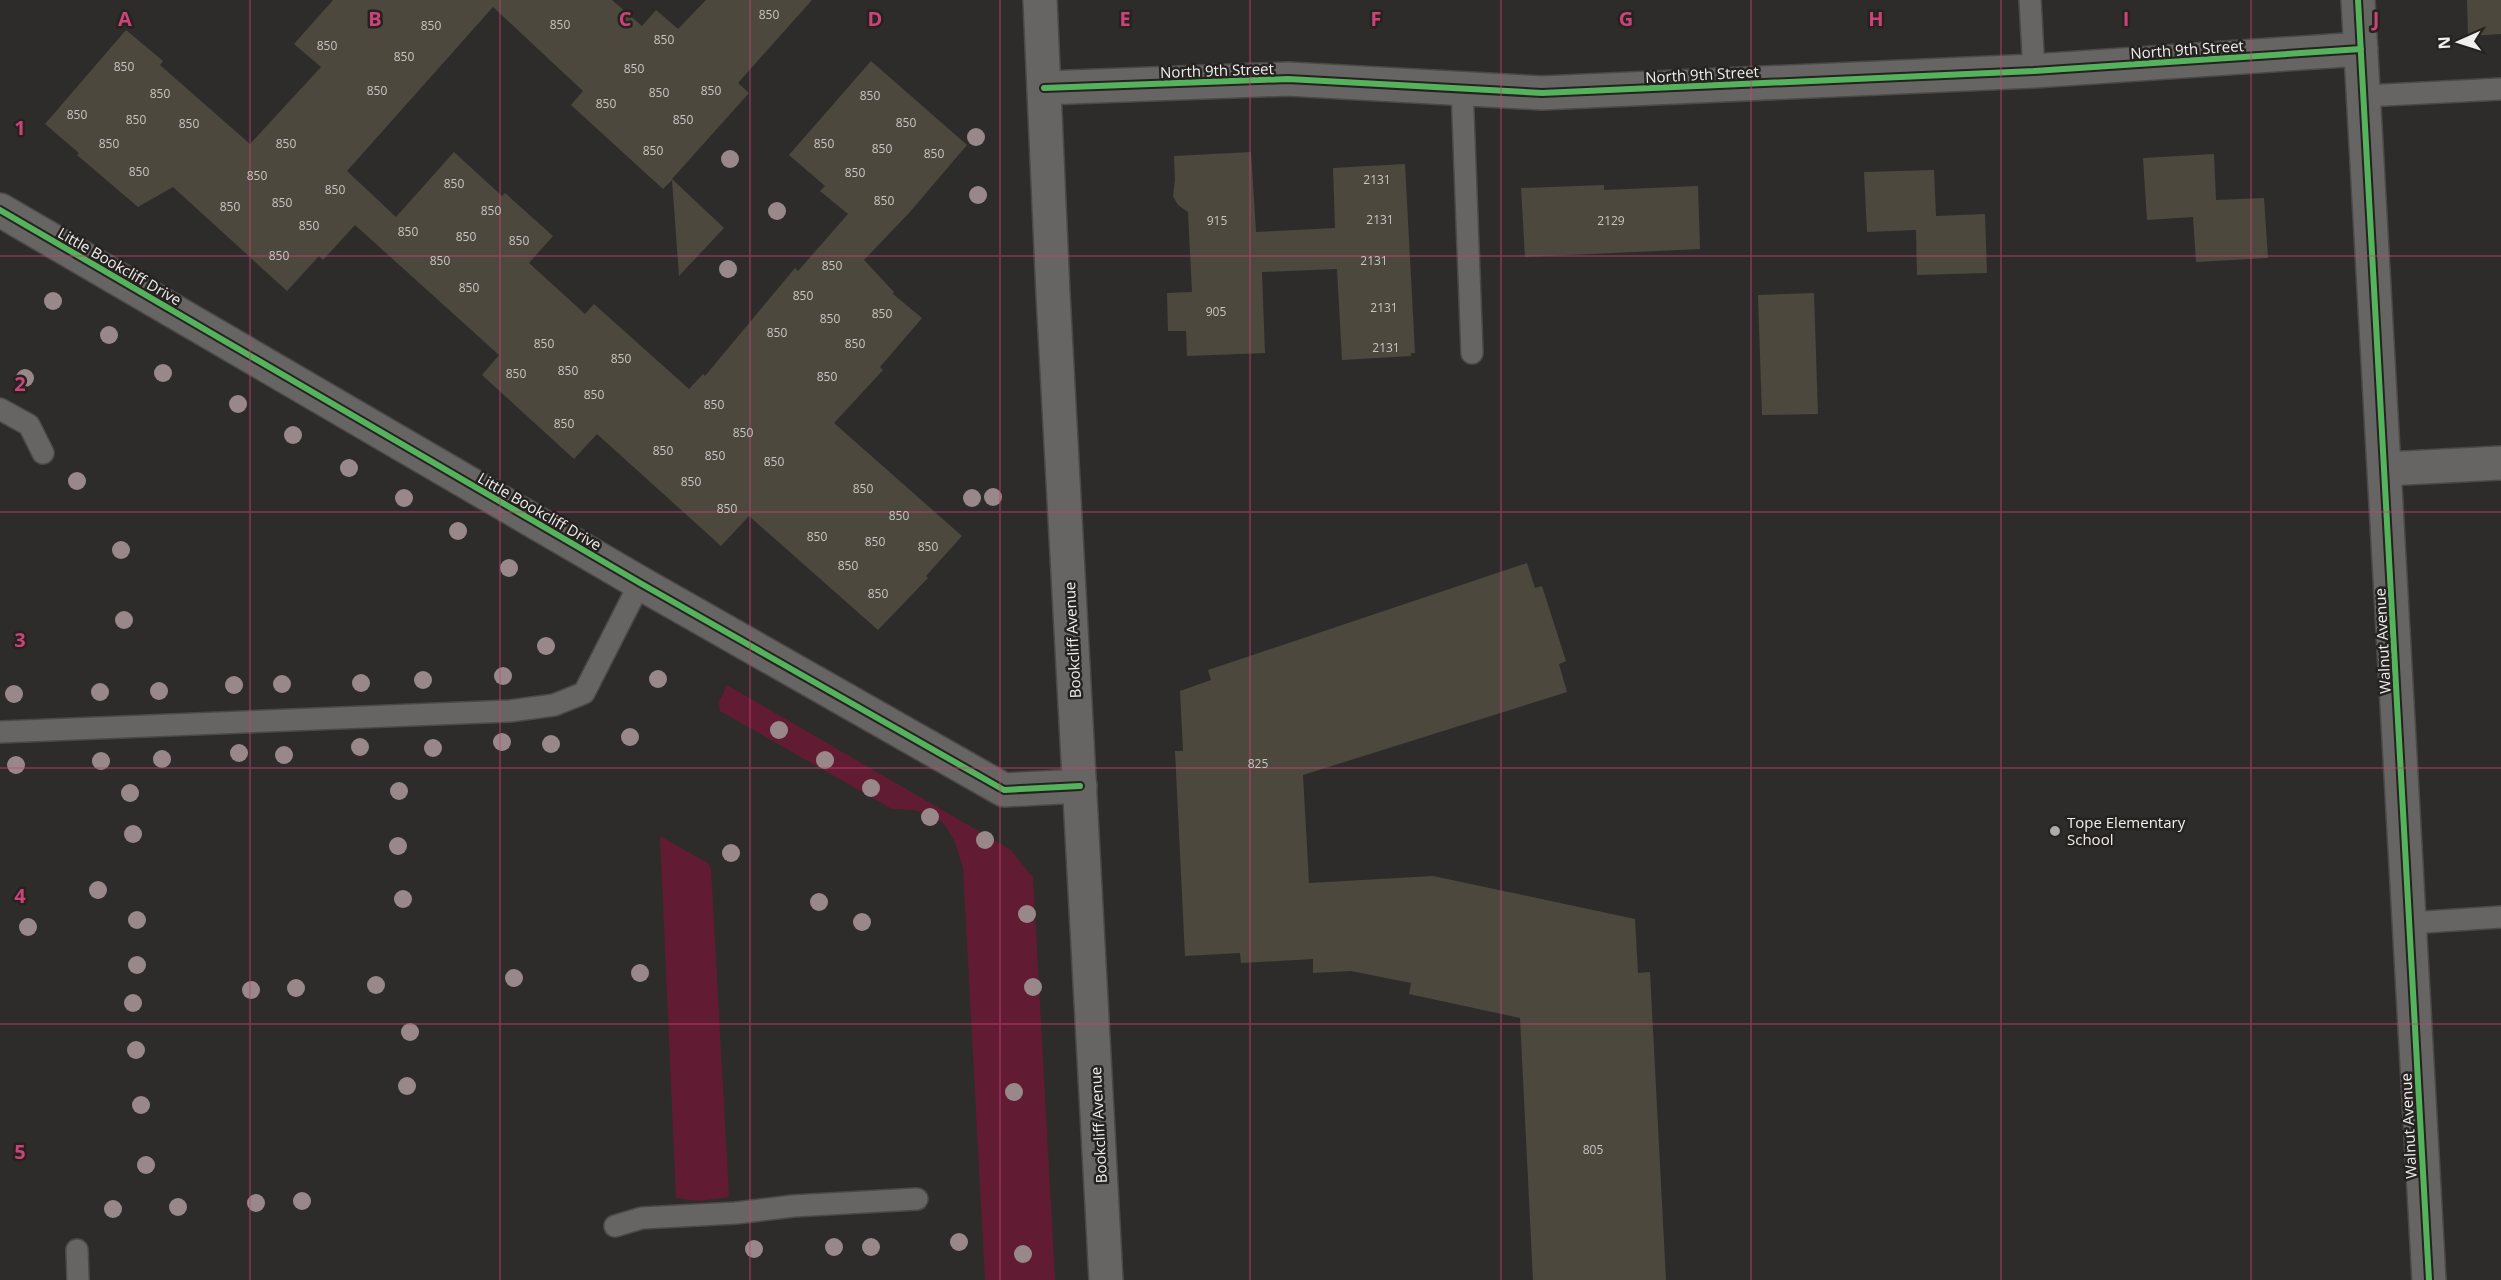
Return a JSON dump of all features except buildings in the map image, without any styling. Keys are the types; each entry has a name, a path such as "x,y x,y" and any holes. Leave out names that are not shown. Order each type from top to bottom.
{"street":[{"name":"Bookcliff Avenue","path":"1040,0 1053,294 1106,1280"},
{"name":"Walnut Avenue","path":"2358,0 2428,1280"},
{"name":"North 9th Street","path":"1044,88 1288,79 1542,93 2034,71 2361,49"},
{"name":"Little Bookcliff Drive","path":"0,210 640,583 1004,790 1080,786"},
{"path":"2385,469 2501,463"}],"lane":[{"path":"2030,0 2034,71"},
{"path":"1462,87 1472,353"},
{"path":"2365,96 2501,89"},
{"path":"0,409 29,425 42,453"},
{"path":"0,732 510,711 554,705 584,693 640,583"},
{"path":"2410,923 2501,917"},
{"path":"615,1226 642,1218 736,1214 793,1206 917,1199"},
{"path":"77,1250 78,1280"}],"shaded area":[{"path":"727,685 1011,850 1033,878 1055,1280 985,1280 963,868 954,840 941,822 933,816 922,812 892,809 720,711 719,702"},
{"path":"660,836 709,864 711,869 729,1197 700,1201 676,1198"}],"cycle path":[{"path":"2358,0 2429,1280"},
{"path":"1044,88 1288,79 1542,93 2034,71 2361,49"},
{"path":"0,210 640,583 1004,790 1080,786"}],"place":[{"name":"Tope Elementary School","path":"2055,831"}]}
